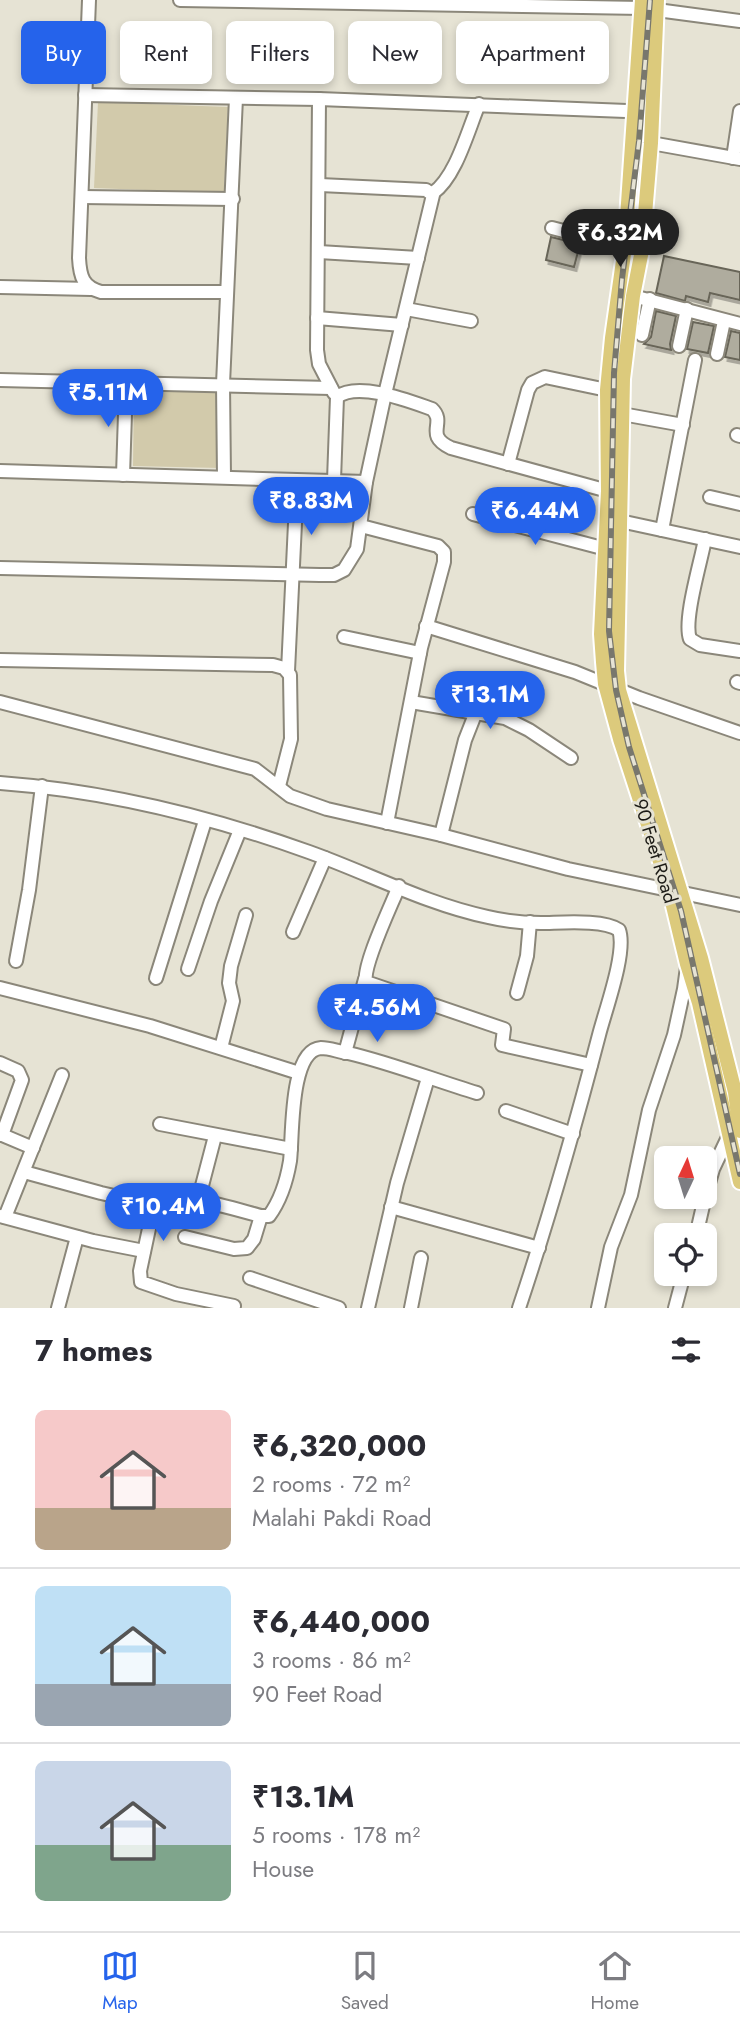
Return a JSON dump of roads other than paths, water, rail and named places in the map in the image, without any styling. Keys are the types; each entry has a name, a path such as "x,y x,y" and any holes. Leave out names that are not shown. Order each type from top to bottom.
{"main road":[{"path":"613,519 615,435 607,390 614,316 625,247 633,111 649,4"},
{"path":"613,519 608,491 615,435 622,414 622,379 642,250 650,143 652,112 649,4"},
{"name":"90 Feet Road","path":"613,519 606,549 601,634 605,684 620,739 676,891 687,964 735,1132"},
{"name":"90 Feet Road","path":"613,519 619,690 734,1091 740,1182"}],"street":[{"path":"89,0 80,273 83,282 90,289"},
{"path":"180,0 649,4 740,21"},
{"path":"85,95 319,99 652,112"},
{"path":"224,477 223,384 236,98"},
{"path":"319,99 317,318 319,364 334,393 334,480"},
{"path":"0,568 334,575 344,570 357,549 366,482 433,193 441,187 449,173 479,104"},
{"path":"650,143 736,158 740,111"},
{"path":"320,185 426,190 433,193"},
{"path":"82,197 233,199"},
{"path":"552,228 625,247"},
{"path":"318,252 418,258"},
{"path":"0,286 90,289 118,293 227,292"},
{"path":"633,296 740,324"},
{"path":"642,335 650,299"},
{"path":"406,309 471,321"},
{"path":"679,346 687,309"},
{"path":"317,318 402,325"},
{"path":"717,354 724,321"},
{"path":"662,530 695,360"},
{"path":"509,464 532,383 545,377 607,390"},
{"path":"0,380 223,384 341,394 358,391 385,394 436,412 437,438 444,445 608,491"},
{"path":"123,475 126,383"},
{"path":"622,414 683,425"},
{"path":"0,471 366,482"},
{"path":"279,786 291,739 288,671 297,481"},
{"path":"710,497 740,504"},
{"path":"473,514 606,549"},
{"path":"613,519 740,547"},
{"path":"362,526 442,548 444,562 420,653 387,822"},
{"path":"705,539 688,634 690,639 700,645 740,651"},
{"path":"426,626 575,671 619,690 740,733"},
{"path":"344,636 420,653"},
{"path":"0,660 273,665 288,671"},
{"path":"0,702 255,769 290,796 312,805 441,835 568,869 740,905"},
{"path":"411,702 495,714 514,721 571,758"},
{"path":"441,835 465,740 476,712"},
{"path":"0,783 113,796 240,830 325,858 466,912 490,918 607,925 619,930 619,959 592,1065 519,1308"},
{"path":"16,961 29,890 42,786"},
{"path":"156,978 205,821"},
{"path":"188,969 215,889 240,830"},
{"path":"293,932 325,858"},
{"path":"345,1053 371,956 399,886"},
{"path":"221,1048 233,1000 229,978 246,915"},
{"path":"517,993 527,956 530,922"},
{"path":"598,1308 611,1247 635,1181 649,1110 669,1056 687,964"},
{"path":"365,979 377,987 504,1029 502,1045 592,1065"},
{"path":"0,988 123,1019 299,1073"},
{"path":"234,1306 176,1294 141,1282 139,1277 154,1205 159,1196 165,1196 269,1216 285,1180 299,1073 312,1051 319,1048 345,1053 477,1093"},
{"path":"0,1063 18,1072 22,1080 1,1135 33,1148"},
{"path":"62,1075 24,1172 3,1216 77,1237 144,1251"},
{"path":"734,1091 740,1076"},
{"path":"368,1308 391,1208 428,1077"},
{"path":"506,1111 573,1134"},
{"path":"160,1124 291,1149"},
{"path":"718,1161 735,1132"},
{"path":"198,1201 215,1136"},
{"path":"24,1172 101,1194 154,1205"},
{"path":"391,1208 539,1248"},
{"path":"185,1237 234,1249 247,1248 254,1240 261,1216"},
{"path":"58,1308 77,1237"},
{"path":"411,1308 421,1258"},
{"path":"250,1278 339,1308"},
{"path":"675,1308 681,1286"},
{"path":"173,1308 176,1294"}],"railway":[{"path":"650,0 639,141 622,279 614,373 609,631 616,690 629,747 681,911 740,1174"}]}
